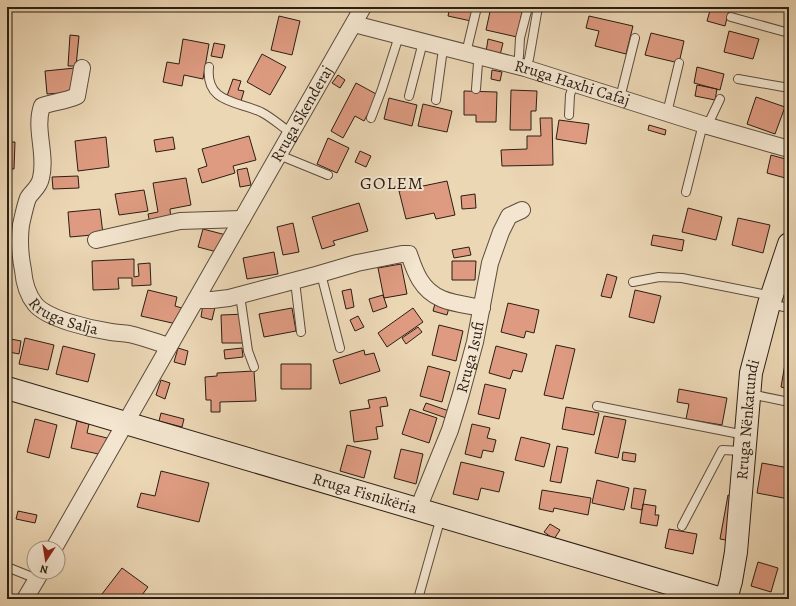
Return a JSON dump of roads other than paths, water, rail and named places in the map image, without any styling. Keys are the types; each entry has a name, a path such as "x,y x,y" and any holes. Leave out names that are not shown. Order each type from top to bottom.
{"street":[{"name":"Rruga Skenderaj","path":"59,540 354,24 361,8"},
{"name":"Rruga Haxhi Cafaj","path":"354,24 521,67 706,125 789,149"},
{"name":"Rruga Salja","path":"82,68 77,96 67,101 53,102 42,106 40,113 43,170 36,190 29,197 21,225 20,244 24,284 35,304 61,320 83,327 112,333 129,334 170,346"},
{"name":"Rruga Isufi","path":"418,509 450,430 475,342 490,264 501,232 509,216 522,210"},
{"path":"96,240 180,221 242,219"},
{"name":"Rruga Nënkatundi","path":"726,599 731,582 736,552 751,373 777,303 789,244"},
{"path":"196,300 212,300 240,295 357,263 409,254 419,279 427,291 442,300 482,308"},
{"name":"Rruga Fisnikëria","path":"7,388 722,599"},
{"path":"25,599 36,580"}],"lane":[{"path":"476,89 472,55 477,7"},
{"path":"521,67 519,56 520,38 528,7"},
{"path":"521,67 529,59 538,7"},
{"path":"730,17 789,33"},
{"path":"371,118 399,36"},
{"path":"620,98 635,38"},
{"path":"409,96 423,42"},
{"path":"436,100 442,56 446,48"},
{"path":"667,113 679,63"},
{"path":"208,67 210,88 218,95 228,101 261,112 291,133"},
{"path":"738,79 789,88"},
{"path":"569,115 570,95 574,83"},
{"path":"686,192 706,125 720,99"},
{"path":"278,155 328,175"},
{"path":"321,274 340,348"},
{"path":"633,282 659,277 682,278 777,303"},
{"path":"295,281 301,332"},
{"path":"240,295 248,351 254,367"},
{"path":"750,393 789,402"},
{"path":"597,406 746,443"},
{"path":"682,526 722,450 746,443"},
{"path":"418,599 441,516"},
{"path":"7,567 26,572"}],"district":[{"name":"GOLEM","path":"392,183"}]}
